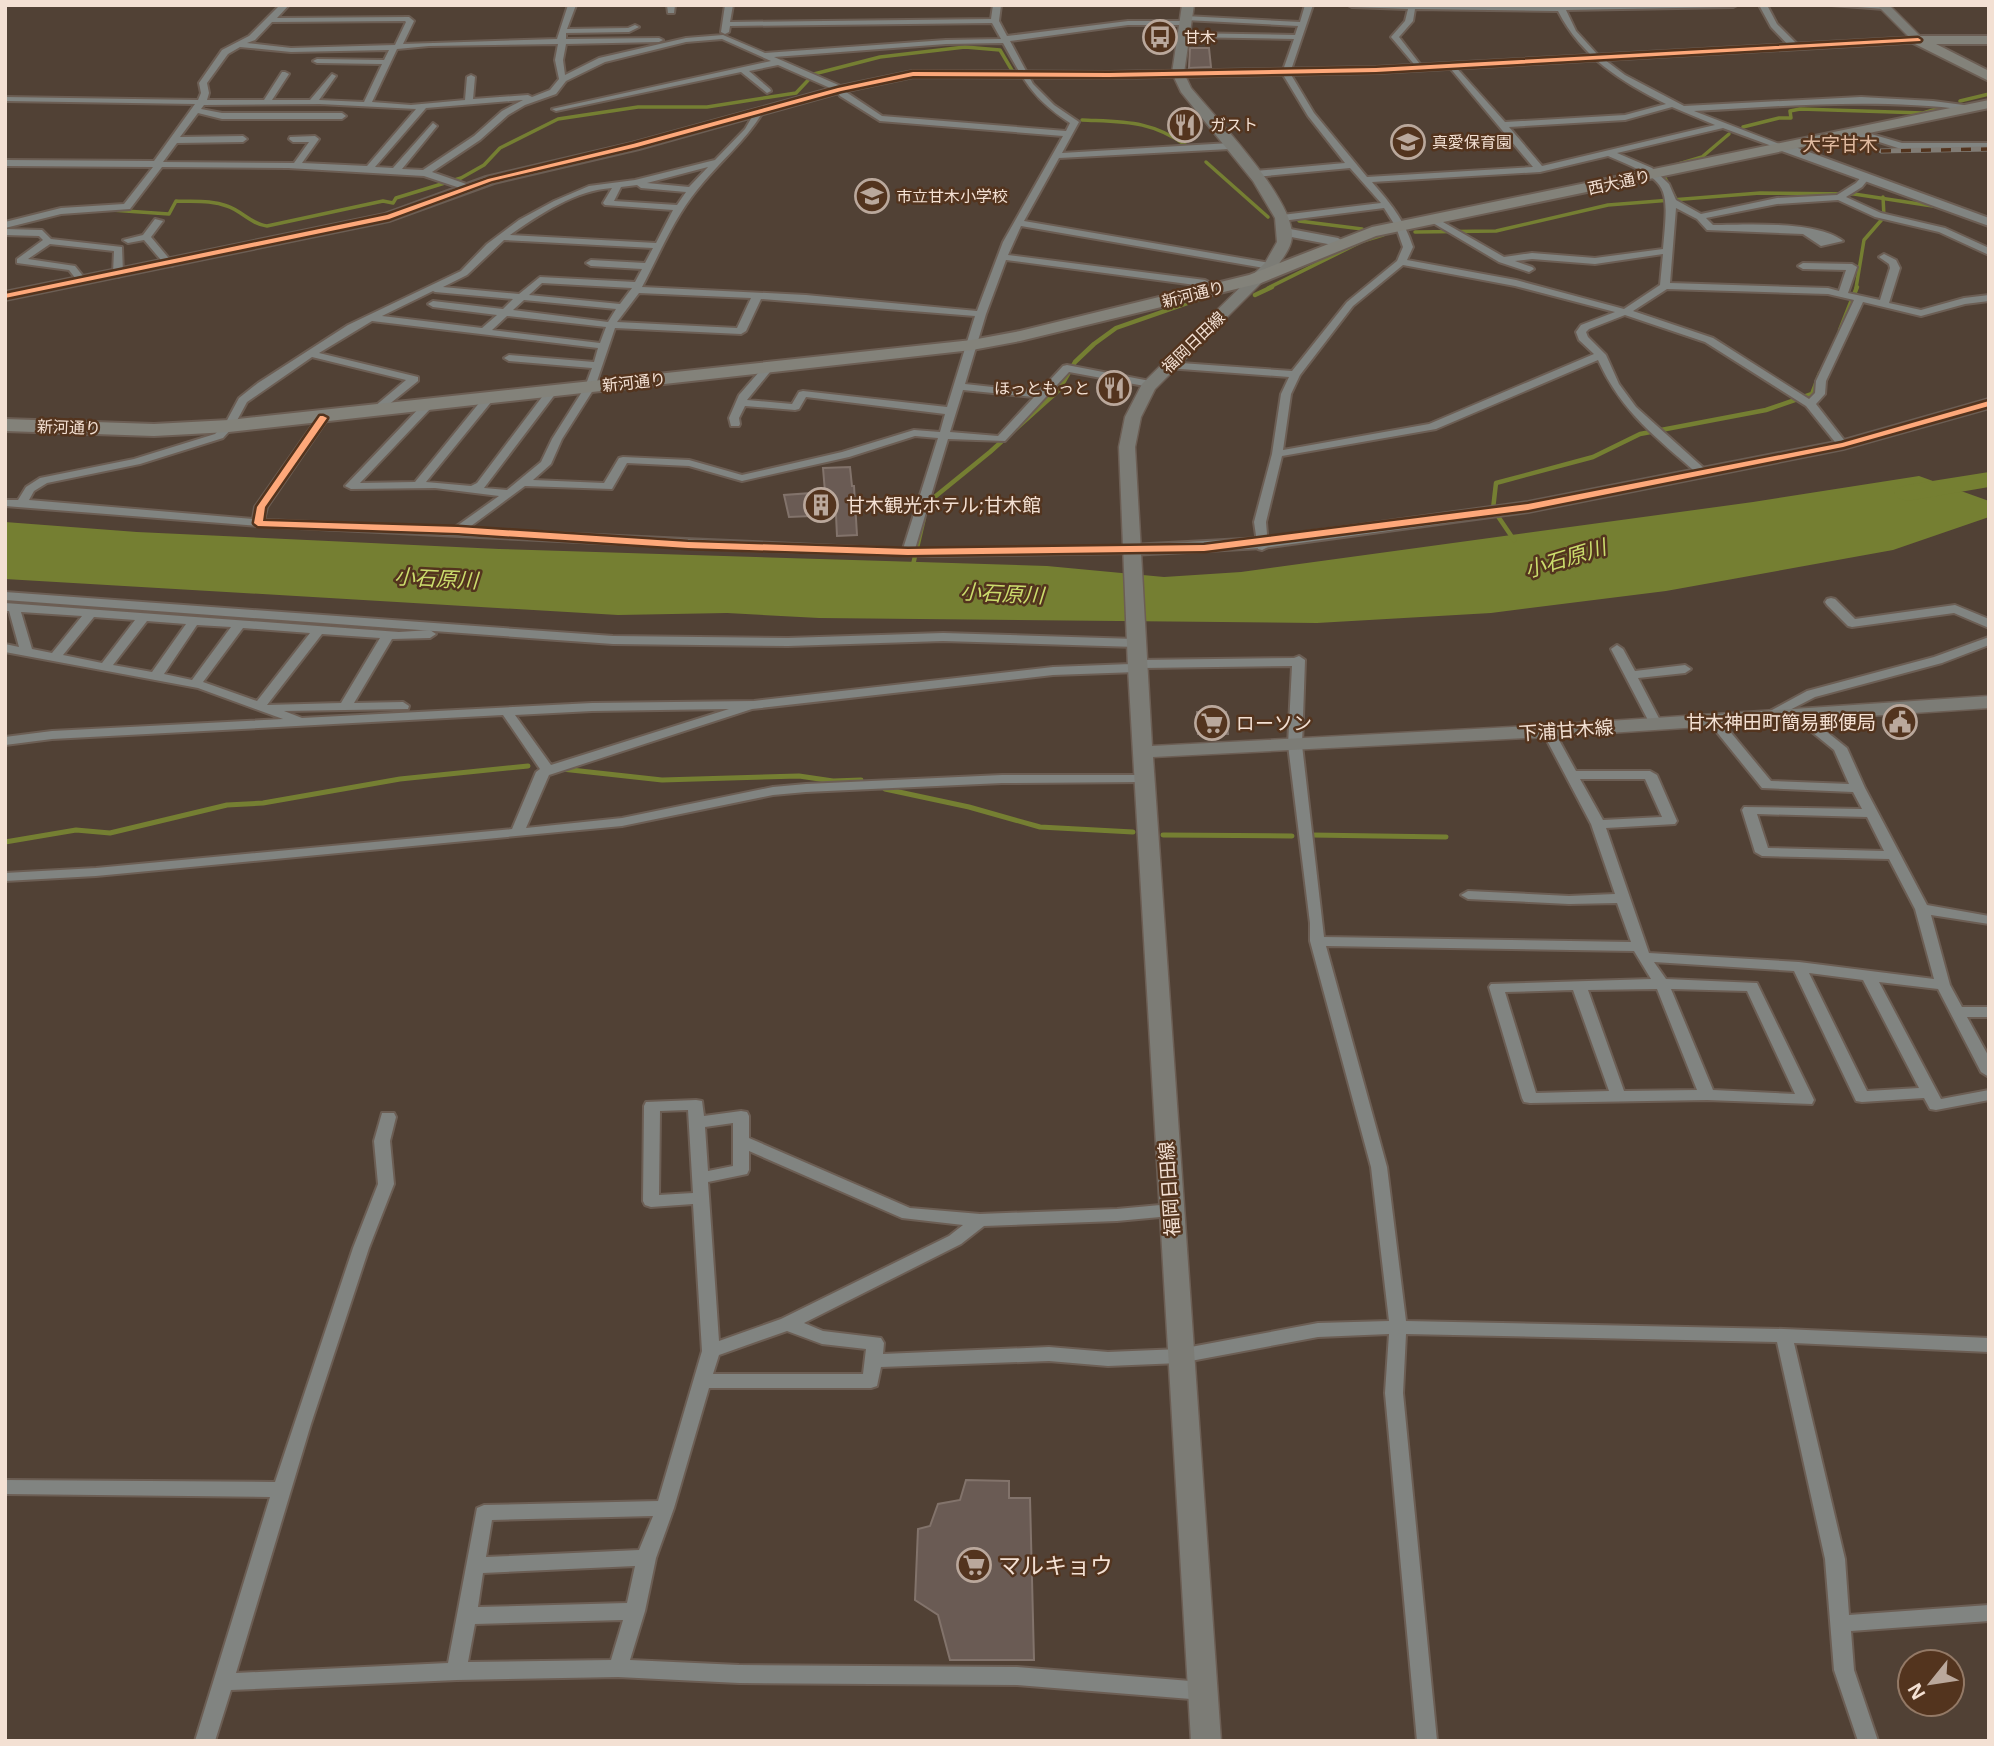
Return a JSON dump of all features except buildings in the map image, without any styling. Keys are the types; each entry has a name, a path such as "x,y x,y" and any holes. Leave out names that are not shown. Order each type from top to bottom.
{"highway":[{"path":"1918,40 1989,40"},
{"path":"1918,40 1989,77"},
{"name":"西大通り","path":"1255,279 1284,269 1338,242 1403,226 1989,104"},
{"name":"新河通り","path":"5,425 154,430 229,426 323,418 972,345 1020,337 1255,279"}],"main road":[{"path":"1883,6 1918,40"},
{"path":"1185,20 1178,74 1185,89 1255,174 1282,218 1285,232"},
{"name":"福岡日田線","path":"1206,1741 1144,778 1127,447 1133,417 1150,384 1269,266 1283,247 1285,232"},
{"name":"下浦甘木線","path":"1143,752 1548,732 1989,702"}],"street":[{"path":"6,227 61,211 127,207 202,101 205,93 203,83 225,52 252,38 285,5"},
{"path":"563,79 558,67 563,41 560,38 572,5"},
{"path":"723,37 729,5"},
{"path":"908,552 950,411 1002,257 1075,122 1051,107 1030,85 995,21 997,5"},
{"path":"1262,545 1260,522 1277,454 1286,394 1295,374 1350,304 1401,262 1408,247 1403,226 1389,205 1364,180 1296,97 1286,73 1309,5"},
{"path":"1352,5 1733,5"},
{"path":"1763,5 1774,25 1794,46"},
{"path":"1835,5 1883,6"},
{"path":"1412,7 1409,21 1395,37 1419,68"},
{"path":"1559,7 1567,26 1597,58 1670,105 1989,222"},
{"path":"272,20 375,16 410,21 367,104"},
{"path":"764,55 946,41 1006,40 1128,23 1185,20 1303,24"},
{"path":"1185,20 1298,37"},
{"path":"727,24 995,21"},
{"path":"562,31 629,30 635,27"},
{"path":"236,45 291,50 723,37 840,89 843,94 880,118 1069,134"},
{"path":"425,173 477,138 505,113 553,92 563,79 603,60 685,40"},
{"path":"5,296 369,222 466,187 840,89 913,74 1286,73 1918,40"},
{"path":"317,61 387,62"},
{"path":"569,116 556,109 779,62"},
{"path":"1453,66 1540,169"},
{"path":"742,69 767,91"},
{"path":"266,103 285,74"},
{"path":"313,102 332,76"},
{"path":"469,103 471,77"},
{"path":"5,99 324,102 423,106 540,96"},
{"path":"1681,109 1765,106 1784,102 1891,100 1917,100 1968,108"},
{"path":"314,116 324,102"},
{"path":"1502,125 1625,117 1670,105"},
{"path":"369,169 423,106"},
{"path":"195,110 222,116 342,116"},
{"path":"458,530 546,464 557,439 590,387 611,325 621,307 638,288 680,208 692,190 748,130 760,112"},
{"path":"395,171 433,126"},
{"path":"1364,180 1540,169 1722,126"},
{"path":"1844,134 1911,147 1989,146"},
{"path":"173,140 243,139"},
{"path":"293,139 315,139 296,166"},
{"path":"1057,156 1230,146"},
{"path":"1611,153 1655,174 1666,186 1671,200 1665,286"},
{"path":"22,503 30,489 44,480 136,462 219,436 229,426 243,400 370,318 464,273 476,258 503,237 564,201 595,187 633,183 718,162"},
{"path":"5,163 158,163 369,169 425,173 466,187"},
{"path":"1255,174 1352,165"},
{"path":"1700,217 1777,201 1839,197 1859,185 1866,177"},
{"path":"633,183 692,190"},
{"path":"618,185 608,203 680,208"},
{"path":"1839,197 1878,215 1942,230 1989,252"},
{"path":"1671,200 1700,217 1710,228 1807,233"},
{"path":"1282,218 1389,205"},
{"path":"1433,220 1502,260 1529,269"},
{"path":"128,240 146,237 158,221"},
{"path":"1019,223 1269,266"},
{"path":"6,227 42,233 48,241"},
{"path":"1285,232 1338,242"},
{"path":"146,237 169,264"},
{"path":"503,237 659,246"},
{"path":"82,281 72,268 20,261 48,241 119,249 118,274"},
{"path":"1502,260 1532,256 1595,261 1667,251"},
{"path":"1002,257 1205,283 1216,289"},
{"path":"1884,257 1893,262 1895,268 1884,304"},
{"path":"1401,262 1516,283 1625,312 1709,340 1810,404 1843,445"},
{"path":"591,263 613,268 649,266"},
{"path":"1803,266 1852,267 1843,294"},
{"path":"484,332 540,280 981,314"},
{"path":"1703,473 1632,409 1614,384 1601,355 1583,338 1581,332 1585,327 1625,312 1665,286 1843,294 1922,313 1964,301 1989,298"},
{"path":"435,289 621,307"},
{"path":"433,304 611,325 741,331 757,296"},
{"path":"1810,404 1820,394 1821,382 1860,297"},
{"path":"370,318 603,346"},
{"path":"311,354 414,379 373,412"},
{"path":"1277,454 1432,427 1601,355"},
{"path":"509,358 597,365"},
{"path":"1167,365 1295,374"},
{"path":"735,425 734,418 744,395 769,367"},
{"path":"522,482 608,487 623,460 689,463 709,467 727,477 742,478 845,455 914,433 1001,439 1042,395 1073,369 1150,384"},
{"path":"958,386 1042,395"},
{"path":"474,489 481,485 552,391"},
{"path":"741,402 795,407 803,394 950,411"},
{"path":"418,485 488,399"},
{"path":"5,503 258,523 458,530 688,545 908,552 1132,554 1262,545 1528,507 1843,445 1989,402"},
{"path":"427,406 351,486 418,485 509,494"},
{"path":"258,523 261,507 323,418"},
{"path":"5,596 613,640 788,642 943,637 1137,653 1299,661 1295,746 1317,941 1379,1167 1398,1327 1394,1393 1427,1741"},
{"path":"1831,602 1852,623 1955,609 1989,624"},
{"path":"26,651 9,607 388,635 484,631"},
{"path":"55,657 91,613"},
{"path":"106,666 144,617"},
{"path":"156,676 194,621"},
{"path":"194,684 240,624"},
{"path":"260,706 320,629"},
{"path":"345,707 388,635"},
{"path":"1765,717 1811,694 1938,660 1989,641"},
{"path":"5,648 194,684 305,723"},
{"path":"1617,649 1656,724"},
{"path":"5,741 52,735 506,711 689,703 754,705 1053,671 1137,653"},
{"path":"1630,675 1685,669"},
{"path":"517,833 543,772 754,705"},
{"path":"260,706 403,706"},
{"path":"506,711 548,771"},
{"path":"1797,715 1840,748 1858,788 1922,909 1942,985 1988,1068"},
{"path":"1713,720 1767,785 1858,788"},
{"path":"1548,732 1574,775 1598,824 1642,952 1662,984 1707,1095"},
{"path":"1574,775 1650,775 1670,821 1598,824"},
{"path":"5,877 96,872 622,822 773,791 806,788 1002,779 1144,778"},
{"path":"1871,813 1749,810 1762,852 1893,855"},
{"path":"1468,895 1569,900 1623,898"},
{"path":"1922,909 1989,920"},
{"path":"1317,941 1642,952 1799,967 1942,985"},
{"path":"1799,967 1862,1097 1930,1092"},
{"path":"1868,975 1936,1105 1989,1095"},
{"path":"1578,985 1618,1096"},
{"path":"1578,985 1752,986 1806,1100 1707,1095 1530,1098 1496,986 1578,985"},
{"path":"1956,1012 1989,1012"},
{"path":"618,1668 635,1611 646,1558 665,1508 711,1352 702,1198 699,1178 699,1122 696,1105 652,1105 651,1201 702,1198"},
{"path":"699,1122 741,1116 741,1170 699,1178"},
{"path":"205,1741 328,1343 386,1184 382,1141 388,1117"},
{"path":"741,1141 908,1214 980,1220 1171,1210"},
{"path":"711,1352 787,1324 955,1240 980,1220"},
{"path":"702,1381 871,1381 875,1343 822,1337 787,1324"},
{"path":"873,1361 1049,1354 1108,1359 1180,1356 1318,1330 1398,1327 1784,1336 1989,1345"},
{"path":"1784,1336 1835,1559 1844,1670 1868,1741"},
{"path":"5,1487 282,1490"},
{"path":"457,1671 484,1513 665,1508"},
{"path":"475,1565 646,1558"},
{"path":"467,1616 635,1611"},
{"path":"1840,1624 1989,1613"},
{"path":"223,1682 457,1671 618,1668 739,1674 1017,1676 1203,1691"}],"water":[{"path":"1919,476 1989,501 1989,517 1893,550 1666,591 1491,613 1317,623 819,618 727,613 618,615 5,579 5,522 137,532 499,549 1047,566 1164,577 1241,572 1753,502"}],"waterway":[{"path":"111,210 169,214 176,201 208,202 227,206 256,223 267,226 383,201 393,203 396,198 461,178 484,165 500,148 558,119 638,107 707,107 796,93 814,74 880,57 965,47 1000,50 1013,72"},
{"path":"1960,101 1989,94"},
{"path":"1743,127 1779,118 1791,118 1790,111 1800,109 1923,113 1940,108"},
{"path":"1082,120 1137,124 1161,131 1187,146"},
{"path":"1675,165 1702,157 1729,134"},
{"path":"1206,162 1268,217"},
{"path":"1665,178 1676,199"},
{"path":"1415,232 1496,231 1608,205 1760,193 1854,194 1883,198"},
{"path":"1856,288 1864,240 1884,217 1883,198"},
{"path":"1883,198 1939,207"},
{"path":"1299,221 1362,229"},
{"path":"1268,288 1363,241 1383,235"},
{"path":"1255,295 1272,287"},
{"path":"1840,330 1857,287"},
{"path":"926,504 990,452 1059,390 1075,362 1094,344 1116,328 1202,298"},
{"path":"1514,540 1493,509 1496,483 1593,457 1640,434 1766,410 1812,394 1820,373"},
{"name":"小石原川","path":"1907,493 1989,479"},
{"path":"912,569 924,518"},
{"path":"5,842 76,830 110,833 227,805 263,803 400,779 528,766"},
{"path":"562,769 662,780 799,776 833,781 861,780"},
{"path":"885,789 969,807 1040,827 1133,832"},
{"path":"1163,835 1292,836"},
{"path":"1311,835 1446,837"}],"railway":[{"path":"1881,151 1989,149"}],"cycle path":[{"path":"5,296 389,217 490,180 635,146 840,89 913,74 1109,75 1376,70 1918,40"},
{"path":"323,418 261,507 258,523 458,530 688,545 908,552 1204,548 1528,507 1843,445 1989,403"}],"place":[{"name":"甘木","path":"1160,37"},
{"name":"ガスト","path":"1185,125"},
{"name":"真愛保育園","path":"1408,142"},
{"name":"市立甘木小学校","path":"872,196"},
{"name":"ほっともっと","path":"1114,388"},
{"name":"甘木観光ホテル;甘木館","path":"821,505"},
{"name":"甘木神田町簡易郵便局","path":"1900,722"},
{"name":"ローソン","path":"1212,723"},
{"name":"マルキョウ","path":"974,1565"}],"district":[{"name":"大字甘木","path":"1840,144"}]}
